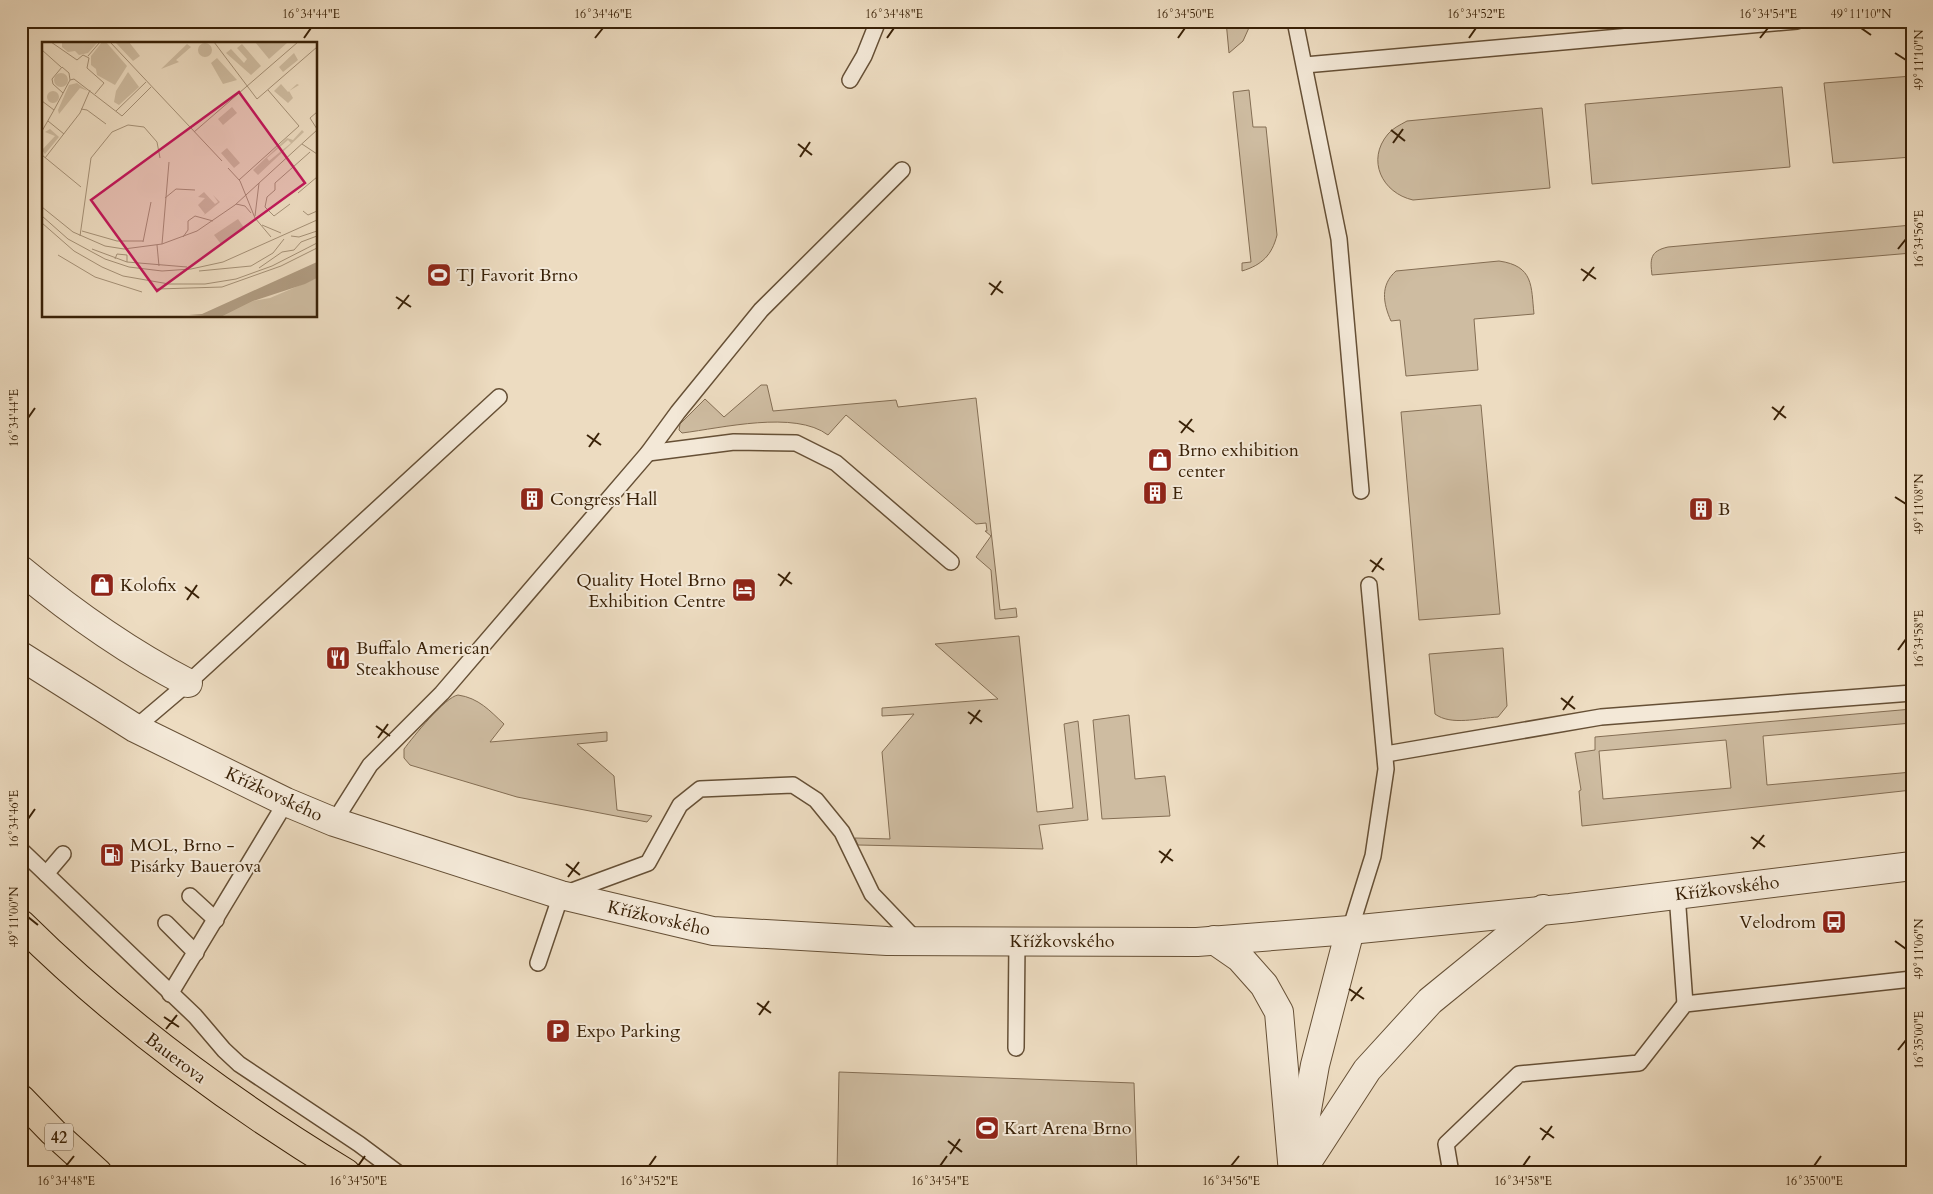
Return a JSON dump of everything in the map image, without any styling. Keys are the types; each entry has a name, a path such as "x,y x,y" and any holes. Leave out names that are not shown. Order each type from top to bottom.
{"highway":[{"name":"Bauerova","path":"21,924 82,982 130,1023 213,1086 346,1173"},
{"name":"42","path":"21,1099 53,1132 98,1173"},
{"path":"299,1144 329,1173"}],"street":[{"path":"21,570 67,608 154,665 188,683"},
{"name":"Křížkovského","path":"21,656 135,728 286,802 334,822 561,895 713,931 887,942 1214,940 1350,930 1543,909 1570,908 1912,866"},
{"path":"1300,1173 1367,1070 1430,1001 1543,909"},
{"path":"1294,1173 1314,1065 1350,930"},
{"path":"1214,940 1240,958 1264,985 1279,1012 1294,1173"}],"lane":[{"path":"850,80 864,56 878,21"},
{"path":"1295,21 1339,239 1361,491"},
{"path":"1305,65 1797,21"},
{"path":"334,822 370,766 442,693 648,453 678,412 761,310 902,170"},
{"path":"135,728 188,683 499,397"},
{"path":"648,453 734,442 796,444 836,463 951,562"},
{"path":"1350,930 1373,856 1386,769 1369,585"},
{"path":"1386,754 1601,717 1912,693"},
{"path":"538,963 561,895 648,863 680,804 700,789 793,785 816,800 842,832 872,894 917,941"},
{"path":"170,994 286,802"},
{"path":"21,850 195,1016 224,1050 239,1064 359,1144 398,1173"},
{"path":"46,874 63,854"},
{"path":"1451,1173 1446,1144 1519,1074 1639,1063 1685,1004 1677,894"},
{"path":"190,896 216,920"},
{"path":"166,923 196,953"},
{"path":"1016,941 1016,1048"},
{"path":"1685,1004 1912,980"}],"shaded area":[{"path":"1226,21 1252,21 1243,41 1229,53"},
{"path":"1912,76 1912,157 1833,163 1824,83"},
{"path":"1782,87 1790,167 1592,184 1585,104"},
{"path":"1249,90 1253,127 1266,127 1277,235 1269,254 1255,266 1242,271 1242,263 1251,262 1233,92"},
{"path":"1542,108 1550,188 1413,200 1393,190 1381,174 1378,154 1381,144 1390,132 1407,121"},
{"path":"1912,225 1912,253 1652,275 1652,256 1654,253 1668,247"},
{"path":"1499,261 1519,267 1529,279 1534,314 1474,319 1478,370 1406,376 1400,320 1391,321 1386,308 1384,294 1387,282 1391,276 1396,271"},
{"path":"761,385 767,385 773,411 896,400 898,407 976,398 1000,610 1016,608 1017,617 995,619 991,570 976,557 991,536 985,531 987,531 986,523 976,524 846,415 828,435 797,423 778,422 737,425 682,433 679,430 680,424 705,399 724,417"},
{"path":"1481,405 1500,614 1419,620 1401,412"},
{"path":"1019,636 1037,812 1073,808 1064,724 1078,721 1088,820 1039,825 1043,849 858,845 855,838 890,839 882,752 914,714 882,716 882,708 998,699 935,644"},
{"path":"1503,648 1507,706 1498,717 1474,720 1449,720 1435,714 1429,654"},
{"path":"458,695 478,702 504,724 490,742 607,732 607,741 577,744 614,776 617,810 652,816 647,822 517,797 410,765 404,758 404,749 445,703"},
{"path":"1912,709 1912,723 1763,736 1767,785 1912,772 1912,790 1582,826 1579,791 1581,790 1575,753 1595,750 1595,737","holes":["1726,740 1731,788 1603,799 1599,751"]},
{"path":"1129,715 1135,779 1165,776 1170,816 1102,819 1093,720"},
{"name":"Kart Arena Brno","path":"839,1072 1134,1083 1137,1173 837,1173"}],"place":[{"name":"TJ Favorit Brno","path":"439,275"},
{"name":"Brno exhibition center","path":"1160,460"},
{"name":"E","path":"1155,493"},
{"name":"Congress Hall","path":"532,499"},
{"name":"B","path":"1701,509"},
{"name":"Kolofix","path":"102,585"},
{"name":"Quality Hotel Brno Exhibition Centre","path":"744,590"},
{"name":"Buffalo American Steakhouse","path":"338,658"},
{"name":"MOL, Brno - Pisárky Bauerova","path":"112,855"},
{"name":"Velodrom","path":"1834,922"},
{"name":"Expo Parking","path":"558,1031"},
{"name":"Kart Arena Brno","path":"987,1128"}]}
